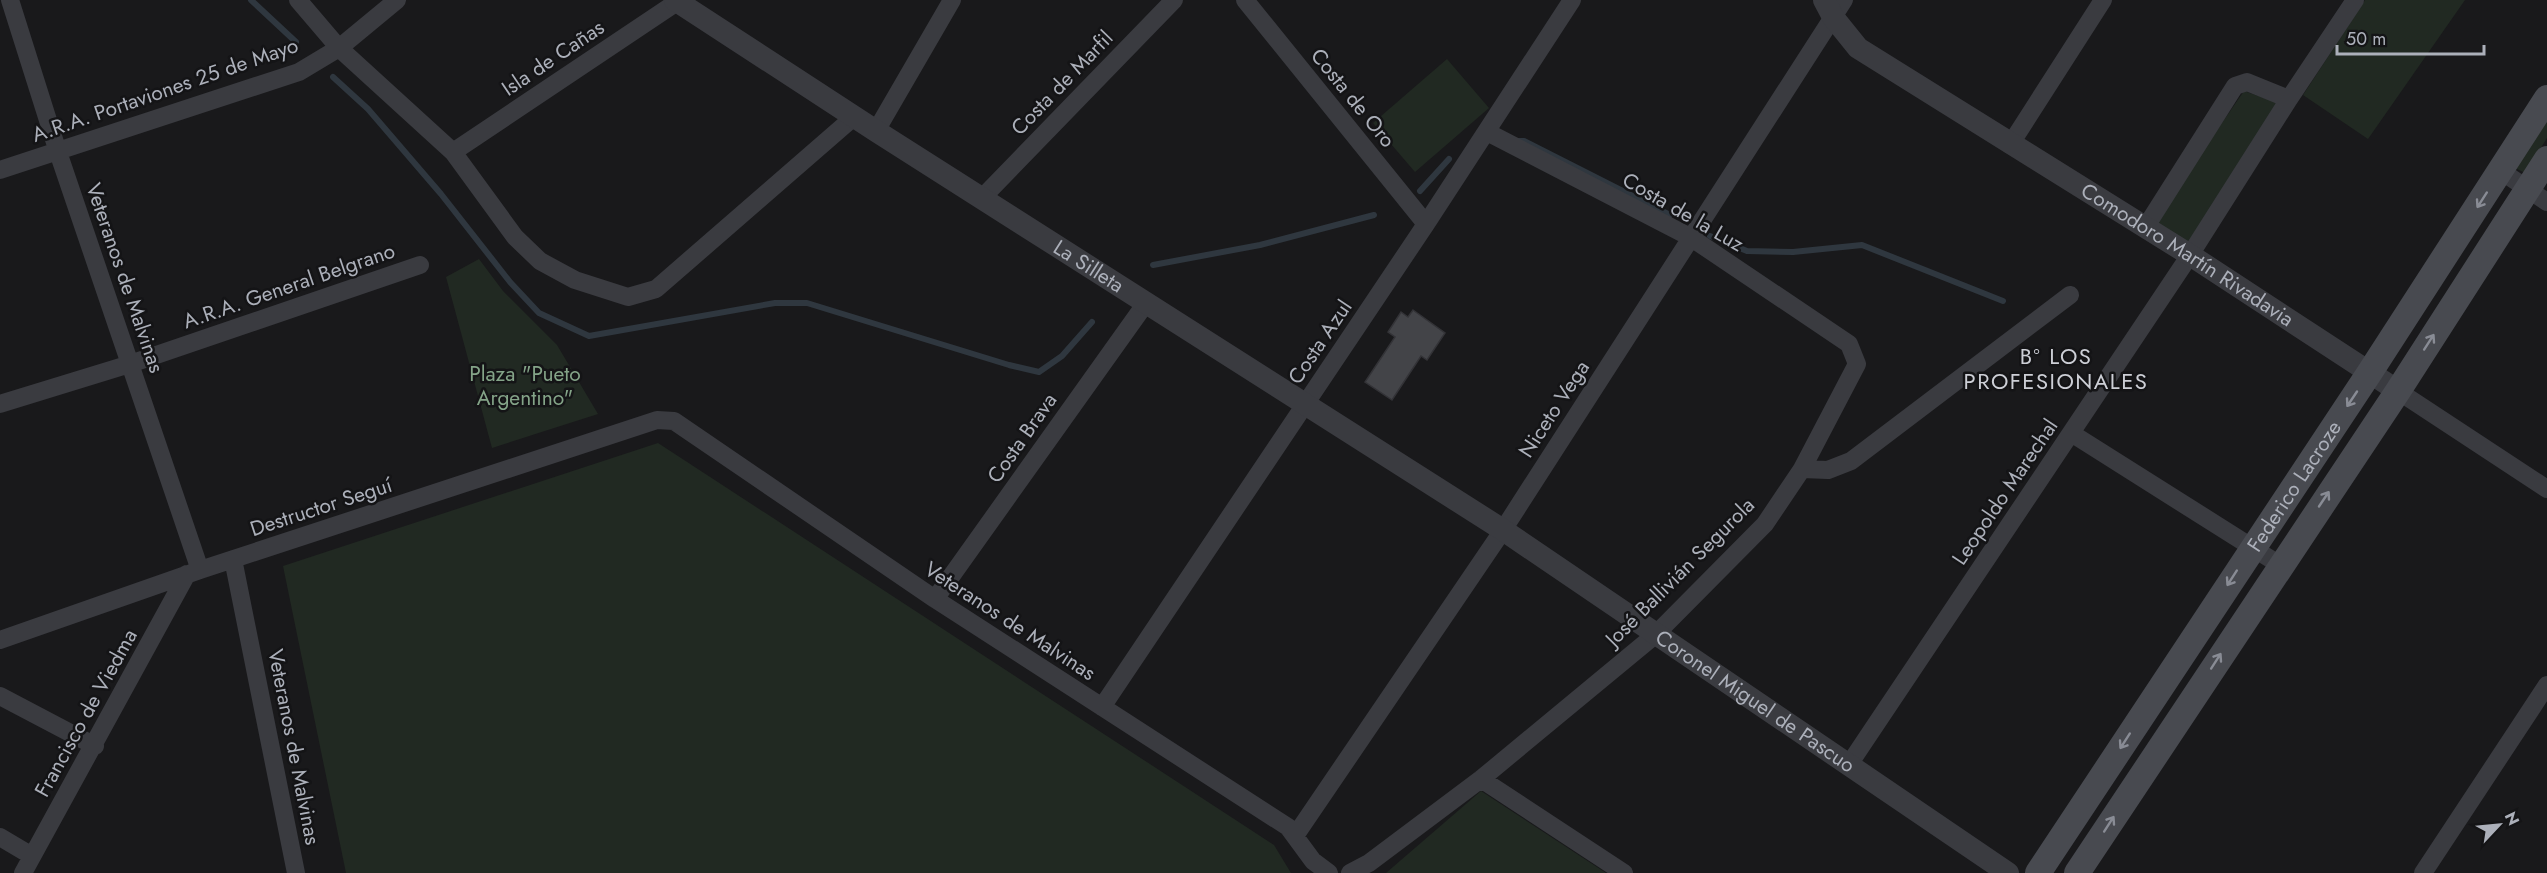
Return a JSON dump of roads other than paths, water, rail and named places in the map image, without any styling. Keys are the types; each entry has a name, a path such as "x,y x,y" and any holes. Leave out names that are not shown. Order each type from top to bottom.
{"main road":[{"name":"Federico Lacroze","path":"2038,873 2370,372 2547,98"},
{"name":"Federico Lacroze","path":"2077,873 2397,391 2537,195 2547,159"}],"street":[{"name":"Veteranos de Malvinas","path":"10,0 58,152 130,363 194,572"},
{"path":"298,0 339,48 453,152 515,237 540,261 575,280 628,297 656,290 855,116"},
{"name":"A.R.A. Portaviones 25 de Mayo","path":"0,170 299,72 339,48 397,0"},
{"path":"876,131 952,0"},
{"name":"Costa de Marfil","path":"982,198 1174,0"},
{"name":"Costa de Oro","path":"1245,0 1426,224"},
{"path":"2010,145 2103,0"},
{"name":"Leopoldo Marechal","path":"1848,766 2190,255 2355,0"},
{"name":"La Silleta","path":"676,1 1503,530"},
{"name":"Isla de Cañas","path":"453,152 676,1"},
{"name":"Costa Azul","path":"1102,707 1487,132 1568,2"},
{"name":"Comodoro Martín Rivadavia","path":"1834,6 1858,48 2010,145 2190,255 2547,489"},
{"name":"Niceto Vega","path":"1295,836 1503,530 1834,6"},
{"path":"2145,228 2235,86 2247,82 2289,99"},
{"name":"Costa de la Luz","path":"1487,132 1690,237 1850,344"},
{"path":"2501,171 2537,195"},
{"name":"A.R.A. General Belgrano","path":"0,404 130,363 420,265"},
{"path":"1802,468 1828,470 1851,461 2070,295"},
{"name":"Costa Brava","path":"935,599 1146,303"},
{"name":"José Ballivián Segurola","path":"1350,873 1481,779 1655,635 1765,524 1802,468 1857,364 1850,344"},
{"name":"Veteranos de Malvinas","path":"657,420 674,421 935,599 1288,828 1313,861 1329,873"},
{"name":"Destructor Seguí","path":"0,640 194,572 657,420"},
{"path":"2071,433 2251,549 2280,565"},
{"name":"Coronel Miguel de Pascuo","path":"1503,530 2008,873"},
{"name":"Veteranos de Malvinas","path":"233,559 296,873"},
{"name":"Francisco de Viedma","path":"23,873 194,572"},
{"path":"2423,873 2547,685"},
{"path":"0,696 94,746"},
{"path":"1481,779 1624,873"},
{"path":"0,837 32,856"}],"waterway":[{"path":"251,0 296,42"},
{"path":"333,77 368,109 441,194 510,282 539,313 589,336 775,303 807,303 1009,365 1039,372 1062,356 1092,322"},
{"path":"1517,141 1524,141 1670,215"},
{"path":"1420,191 1449,159"},
{"path":"1153,265 1260,245 1374,215"},
{"path":"1710,236 1747,251 1793,252 1862,245 2003,301"}],"district":[{"name":"B° LOS PROFESIONALES","path":"2056,368"}],"park label":[{"name":"Plaza \"Pueto Argentino\"","path":"525,386"}]}
